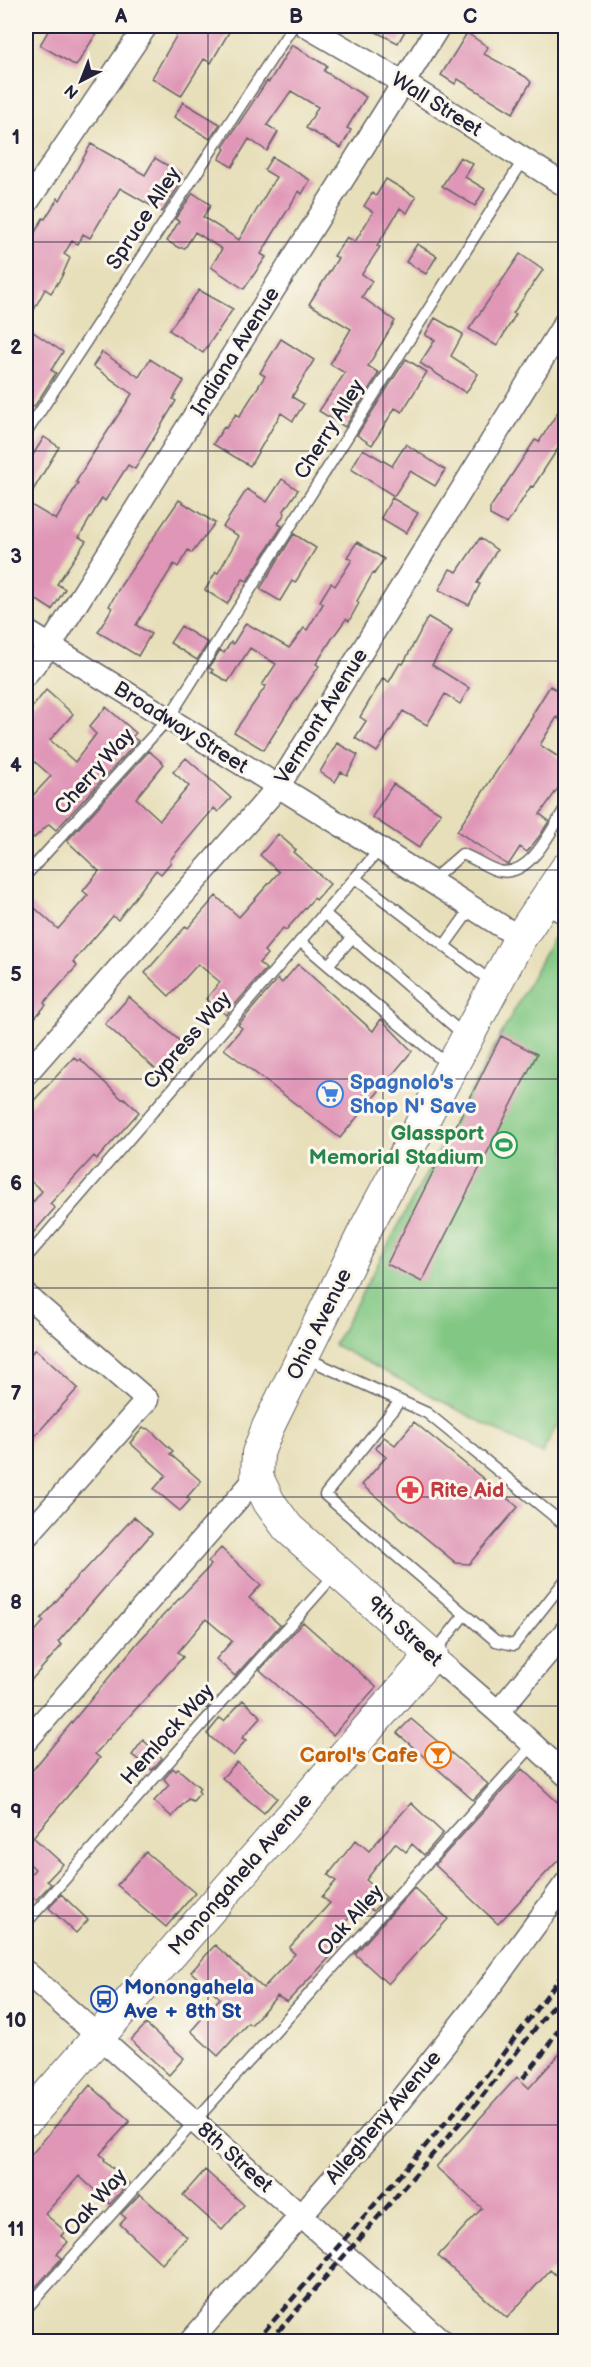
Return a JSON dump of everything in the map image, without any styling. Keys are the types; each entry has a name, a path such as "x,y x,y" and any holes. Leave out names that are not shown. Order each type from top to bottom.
{"main road":[{"name":"Ohio Avenue","path":"256,1477 258,1453 264,1436 365,1230 520,938 553,913 566,869"},
{"name":"9th Street","path":"256,1477 269,1502 288,1528 432,1655"},
{"name":"Monongahela Avenue","path":"26,2120 432,1655"}],"street":[{"path":"26,204 146,26"},
{"name":"Wall Street","path":"306,26 404,83 566,186"},
{"name":"Indiana Avenue","path":"26,674 50,646 440,26"},
{"name":"Vermont Avenue","path":"26,1074 278,787 566,321"},
{"name":"Broadway Street","path":"26,631 520,938"},
{"path":"26,1295 147,1400 26,1537"},
{"path":"26,1741 256,1477"},
{"path":"498,1713 566,1631"},
{"name":"9th Street","path":"432,1655 566,1775"},
{"name":"Allegheny Avenue","path":"190,2342 386,2118 480,2000 566,1883"},
{"name":"8th Street","path":"26,1972 443,2342"}],"lane":[{"name":"Spruce Alley","path":"26,433 293,26"},
{"name":"Cherry Alley","path":"168,719 524,159"},
{"name":"Cherry Way","path":"26,875 168,719"},
{"path":"431,881 462,854 497,871 505,872 516,869 536,854 566,807"},
{"name":"Cypress Way","path":"26,1258 380,849"},
{"path":"355,878 495,985"},
{"path":"444,946 472,907"},
{"path":"324,913 467,1038"},
{"path":"328,965 352,938"},
{"path":"300,941 451,1068"},
{"path":"303,1357 427,1413 566,1526"},
{"path":"400,1401 325,1495 496,1641 514,1645 566,1580"},
{"name":"Hemlock Way","path":"26,1923 338,1571"},
{"path":"432,1655 465,1614"},
{"name":"Oak Alley","path":"194,2120 533,1744"},
{"name":"Oak Way","path":"26,2309 194,2120"}],"green space":[{"name":"Glassport Memorial Stadium","path":"553,938 565,944 566,1408 542,1454 334,1345"}],"building":[{"path":"51,26 101,26 76,66 40,45"},
{"path":"182,26 219,26 229,32 211,63 204,59 181,96 152,78"},
{"path":"364,26 408,26 398,43"},
{"path":"467,33 488,47 484,54 531,82 513,113 458,79 455,84 441,75"},
{"path":"292,45 327,66 324,71 366,97 347,128 351,130 341,148 306,128 318,107 291,91 267,125 278,132 267,151 249,139 232,167 219,159 225,149 223,147"},
{"path":"183,102 220,124 210,139 174,117"},
{"path":"91,144 145,175 155,158 182,174 177,182 180,184 162,212 120,188 90,238 83,234 78,244 72,241 64,254 70,258 61,278 51,293 45,289 26,325 26,249 43,218 45,219 58,198 60,200"},
{"path":"272,157 310,180 302,194 299,191 261,254 266,257 244,289 211,267 222,249 195,232 185,248 179,248 167,241 179,221 175,219 193,193 211,205 203,217 239,240 276,177 264,170"},
{"path":"460,157 473,164 465,177 485,189 475,206 442,186"},
{"path":"386,179 416,197 407,213 400,208 377,246 380,247 362,274 372,281 362,297 395,321 368,366 379,373 345,427 319,411 345,373 330,364 351,329 309,304 338,258 334,256 347,237 355,242 373,212 364,206 372,193 376,196"},
{"path":"417,244 437,256 426,274 406,262"},
{"path":"520,254 543,270 513,313 516,314 497,346 469,329"},
{"path":"199,290 233,309 203,353 169,330"},
{"path":"435,318 463,334 451,356 478,374 466,393 420,363 435,340 425,335"},
{"path":"33,332 63,352 51,370 56,373 34,407 26,402 26,342"},
{"path":"281,339 314,360 292,397 304,404 293,421 281,413 250,466 213,444 236,414 239,417 265,376 260,373"},
{"path":"102,352 139,377 150,359 184,381 173,399 176,401 135,469 128,465 105,501 102,498 79,537 86,541 57,584 65,589 52,610 26,593 26,502 56,520 87,463 132,394 93,366"},
{"path":"406,359 427,372 402,412 395,408 372,445 357,435"},
{"path":"566,399 566,436 533,487 531,486 507,524 490,515 490,508 535,440 539,442"},
{"path":"44,437 59,447 26,502 26,466"},
{"path":"406,444 445,470 435,486 410,471 394,496 351,469 363,449 392,466"},
{"path":"282,479 298,490 283,512 285,513 278,524 282,526 247,581 243,579 227,604 205,590 216,572 218,573 239,536 223,527 247,489 267,502"},
{"path":"392,498 418,513 406,533 381,518"},
{"path":"179,500 215,523 192,553 188,550 178,567 174,564 136,625 151,634 138,656 98,632 112,608 109,606 121,585"},
{"path":"294,534 316,548 295,583 292,581 280,601 260,589"},
{"path":"480,538 497,550 477,583 480,584 469,605 439,590 450,569 457,572"},
{"path":"357,542 384,559 357,601 359,603 349,621 346,619 333,637 316,664 319,666 264,750 234,732 266,686 262,685 276,664 250,648 228,682 211,672 213,670 209,668 220,650 224,653 231,642 233,644 246,623 289,648 304,628 307,630 323,604 320,601 331,583 335,586 352,560 347,557"},
{"path":"428,617 452,631 432,665 469,688 460,704 445,694 427,725 403,711 377,752 355,738 366,721 360,717 383,678 389,682 400,663 403,664"},
{"path":"181,626 208,643 197,660 170,643"},
{"path":"550,686 566,695 566,711 560,720 557,717 540,745 566,762 566,777 540,814 549,821 541,834 527,852 520,847 509,864 506,864 457,831 533,716"},
{"path":"46,690 73,714 50,740 75,762 96,734 89,727 106,707 136,733 132,737 138,741 56,830 49,824 34,838 26,830 26,803 51,776 26,754 26,715"},
{"path":"337,743 358,755 347,775 341,772 335,782 320,772"},
{"path":"149,751 164,764 136,798 160,820 189,786 173,772 186,758 231,798 218,812 214,808 161,874 156,870 118,920 113,916 73,962 77,966 44,1003 46,1005 26,1028 26,900 58,929 88,895 83,891 99,871 67,841"},
{"path":"393,784 441,813 419,848 372,817"},
{"path":"278,834 296,850 293,852 330,884 316,900 314,898 286,930 283,928 264,951 267,954 259,963 266,969 226,1015 206,999 220,982 198,964 169,996 145,973 216,896 239,917 279,872 260,855"},
{"name":"Spagnolo's Shop N' Save","path":"298,964 373,1031 381,1019 412,1051 340,1138 224,1049 242,1028 238,1025 278,979 282,983"},
{"path":"129,997 189,1049 163,1076 105,1024"},
{"path":"501,1036 537,1054 422,1282 387,1264"},
{"path":"74,1057 78,1061 80,1059 139,1112 97,1159 94,1156 50,1204 55,1208 26,1241 26,1211 42,1191 26,1177 26,1109"},
{"path":"35,1349 78,1388 26,1446 26,1360"},
{"path":"414,1422 518,1507 469,1564 456,1563 362,1485 386,1457 375,1448 384,1437 395,1445"},
{"path":"143,1428 149,1429 173,1451 170,1454 201,1481 187,1497 190,1500 180,1511 154,1489 166,1475 130,1443"},
{"path":"134,1517 152,1533 58,1642 62,1645 26,1686 26,1642 44,1621 41,1619 81,1572"},
{"path":"221,1548 261,1585 249,1598 280,1625 235,1676 216,1659 232,1641 206,1619 178,1652 183,1657 95,1754 100,1758 33,1837 63,1864 47,1881 51,1884 36,1900 26,1890 26,1880 35,1869 26,1860 26,1778 139,1641 211,1565 208,1562"},
{"path":"303,1622 376,1687 333,1735 260,1670"},
{"path":"243,1700 261,1717 242,1738 246,1740 233,1756 207,1734 220,1718 224,1721"},
{"name":"Carol's Cafe","path":"411,1719 488,1784 473,1800 397,1733"},
{"path":"143,1740 162,1758 152,1770 132,1755"},
{"path":"237,1762 277,1798 264,1813 222,1778"},
{"path":"173,1768 176,1771 178,1769 200,1788 198,1791 200,1793 193,1801 188,1799 172,1817 154,1801 169,1785 164,1779"},
{"path":"522,1769 566,1810 566,1852 498,1924 435,1865"},
{"path":"411,1803 443,1833 424,1855 412,1844 406,1852 395,1843 366,1880 386,1897 373,1911 362,1902 334,1936 342,1944 315,1973 287,2002 277,1996 218,2056 191,2031 220,1998 191,1972 215,1945 263,1988 295,1954 289,1948 330,1903 322,1897 336,1881 328,1875 356,1840 369,1851"},
{"path":"146,1852 195,1893 166,1927 117,1885"},
{"path":"414,1888 448,1919 388,1984 355,1954"},
{"path":"61,1894 88,1920 76,1933 49,1908"},
{"path":"146,2024 184,2058 169,2075 131,2040"},
{"path":"566,2047 566,2284 550,2270 507,2318 438,2256 482,2208 436,2167 517,2077 529,2088"},
{"path":"90,2085 130,2121 100,2154 129,2183 110,2204 79,2176 45,2214 65,2231 61,2236 68,2242 57,2254 62,2258 31,2292 26,2287 26,2161"},
{"path":"205,2170 244,2205 222,2230 183,2195"},
{"path":"140,2194 187,2237 162,2264 120,2224 126,2218 121,2214"}],"railway":[{"path":"255,2342 487,2075 566,1970"},
{"path":"269,2342 473,2108 566,1989"},
{"path":"523,2078 542,2055 566,2017"}],"place":[{"name":"Spagnolo's Shop N' Save","path":"330,1094"},
{"name":"Glassport Memorial Stadium","path":"504,1145"},
{"name":"Rite Aid","path":"410,1490"},
{"name":"Carol's Cafe","path":"438,1755"},
{"name":"Monongahela Ave + 8th St","path":"104,1999"}]}
